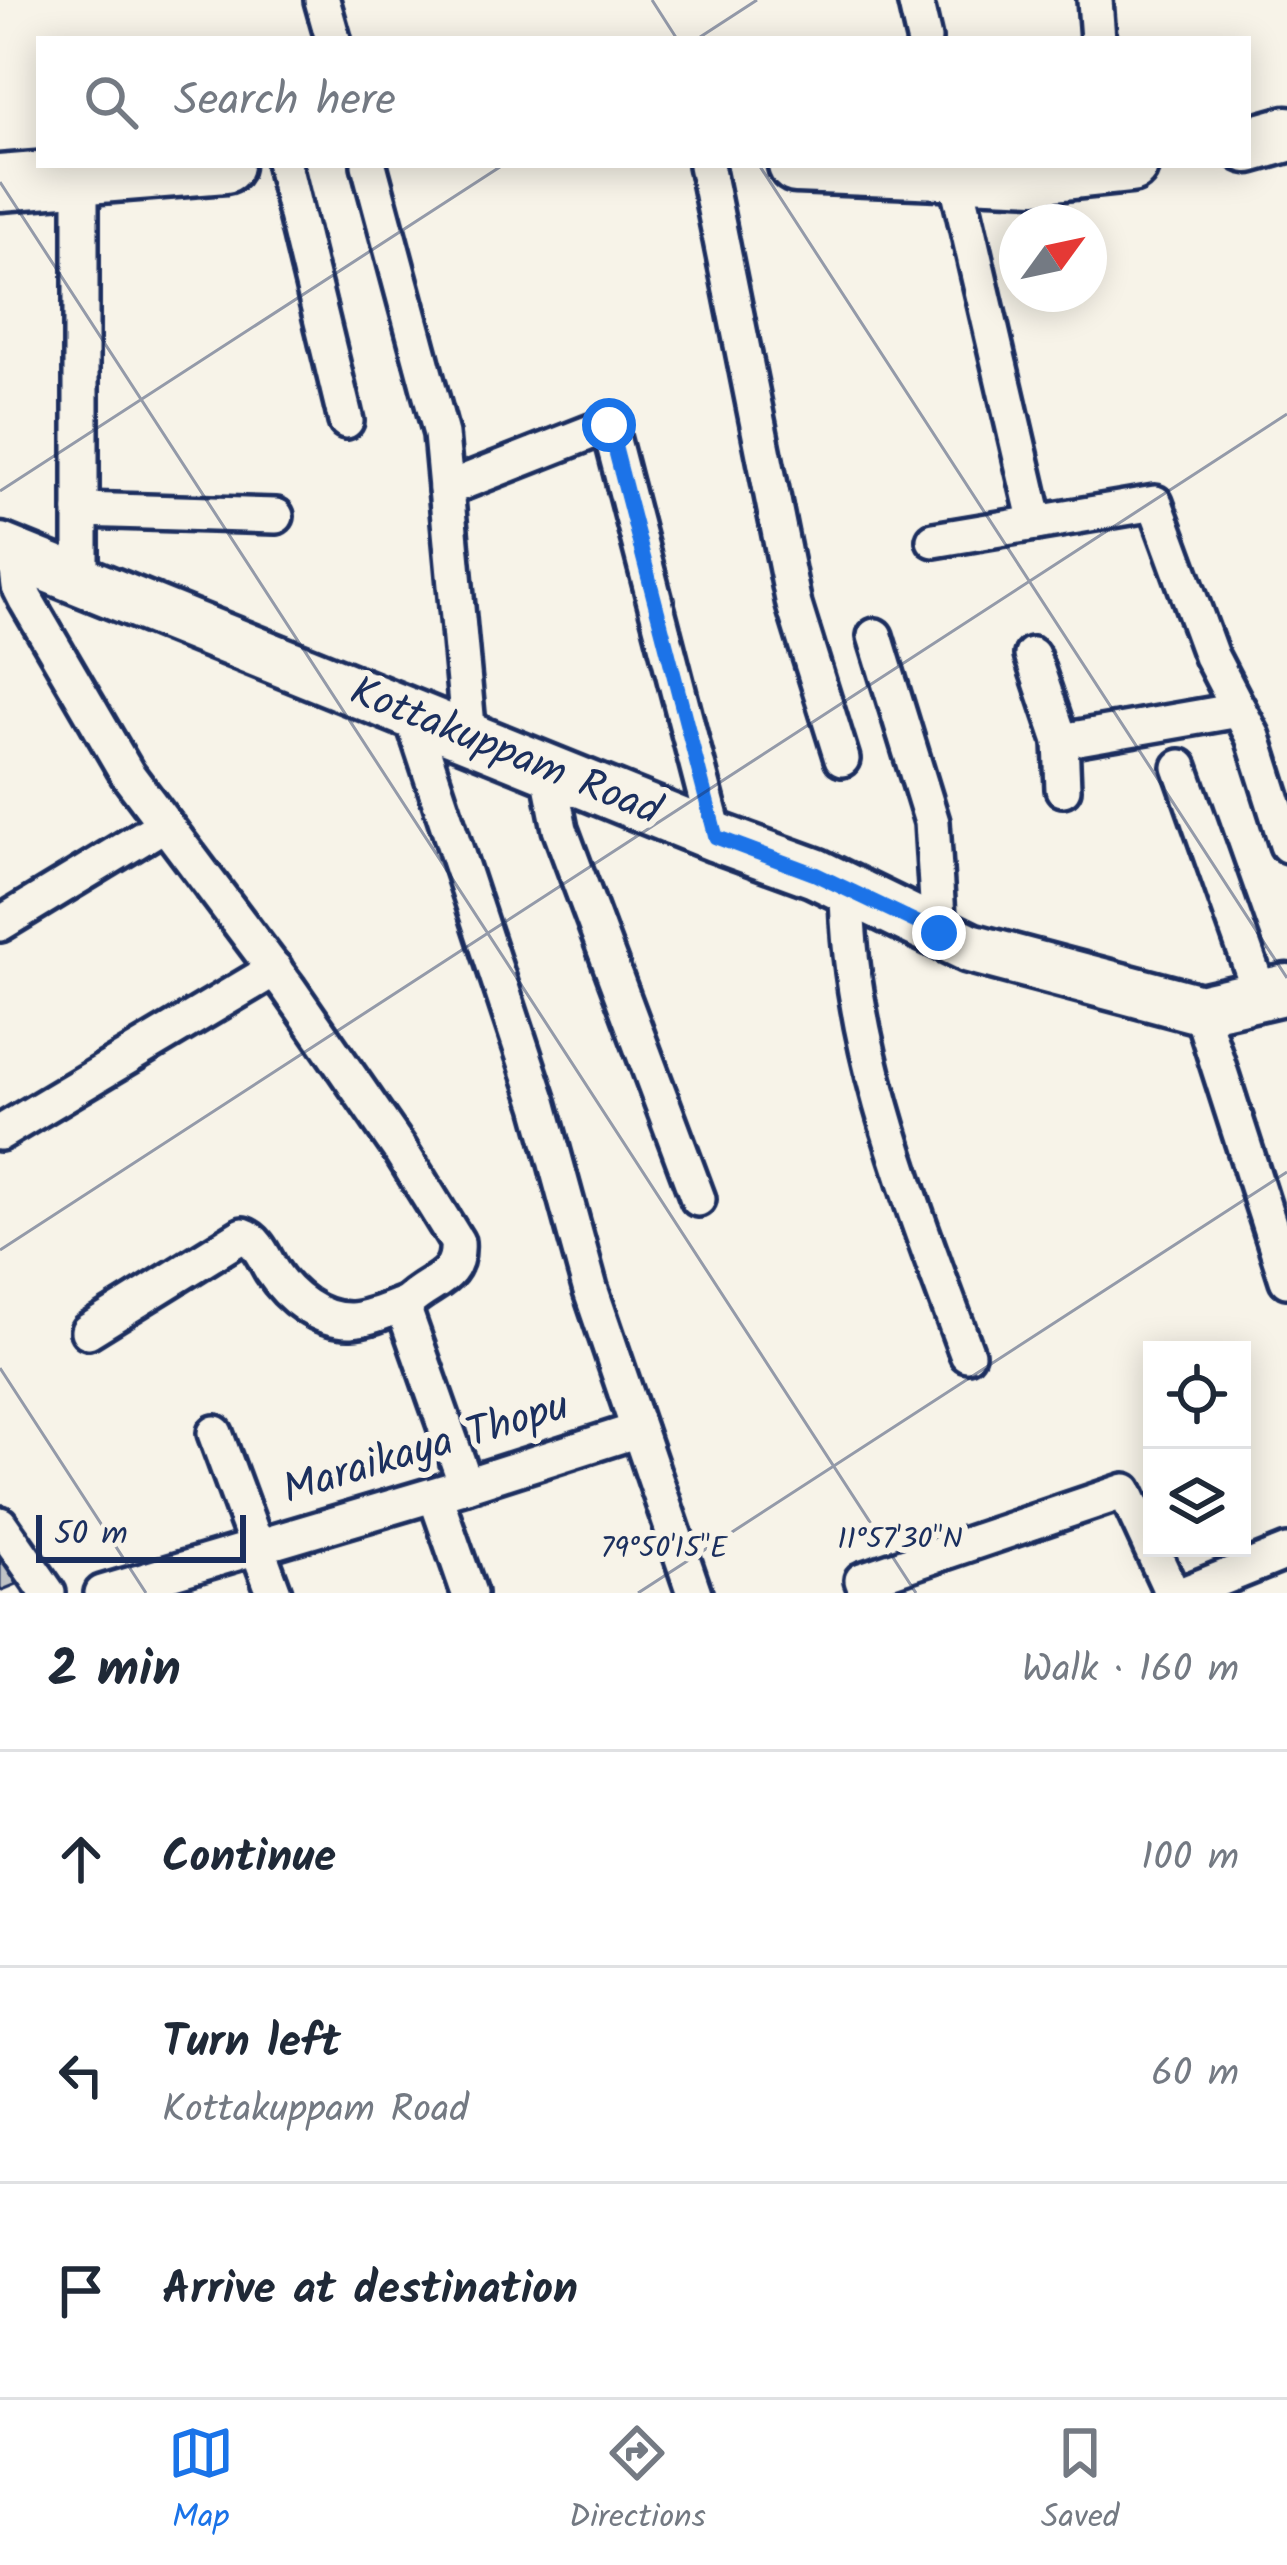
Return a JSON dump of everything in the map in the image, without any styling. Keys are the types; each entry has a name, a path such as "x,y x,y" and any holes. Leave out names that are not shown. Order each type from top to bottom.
{"main road":[{"path":"1251,144 1287,134"},
{"path":"0,183 186,168"},
{"path":"953,168 1036,175 1097,168"}],"street":[{"path":"322,0 332,36"},
{"path":"915,0 923,36"},
{"path":"1095,0 1098,36"},
{"path":"285,168 346,421"},
{"path":"370,168 442,434 469,737"},
{"path":"707,168 794,605 842,760"},
{"path":"953,168 1036,524"},
{"path":"81,176 81,581"},
{"path":"446,489 609,425 716,837"},
{"path":"934,541 1156,503 1211,656 1253,737 1287,845"},
{"path":"81,510 276,516"},
{"path":"9,572 128,775 275,970 399,1148 457,1242 458,1257 451,1271 406,1303 346,1320 299,1302 252,1238 243,1234 88,1331"},
{"name":"Kottakuppam Road","path":"9,572 81,581 815,874 970,948 1200,1010 1274,993"},
{"path":"875,636 932,822 939,933"},
{"path":"1032,655 1061,741 1063,789"},
{"path":"1061,741 1239,710"},
{"path":"411,714 540,1105 590,1288 694,1593"},
{"path":"1180,767 1274,993"},
{"path":"548,770 560,830 698,1199"},
{"path":"0,924 164,824"},
{"path":"847,889 848,938 881,1101 906,1189 967,1354"},
{"path":"0,1133 275,970"},
{"path":"1200,1010 1287,1280"},
{"path":"406,1303 470,1593"},
{"name":"Maraikaya Thopu","path":"102,1593 638,1430"},
{"path":"214,1433 274,1593"},
{"path":"866,1593 862,1580 1125,1491 1172,1593"},
{"path":"0,1524 48,1593"},
{"path":"1185,1593 1287,1552"}],"building":[{"path":"0,1555 17,1584 0,1591"}],"route":[{"path":"609,425 716,837 815,874 939,933"}]}
